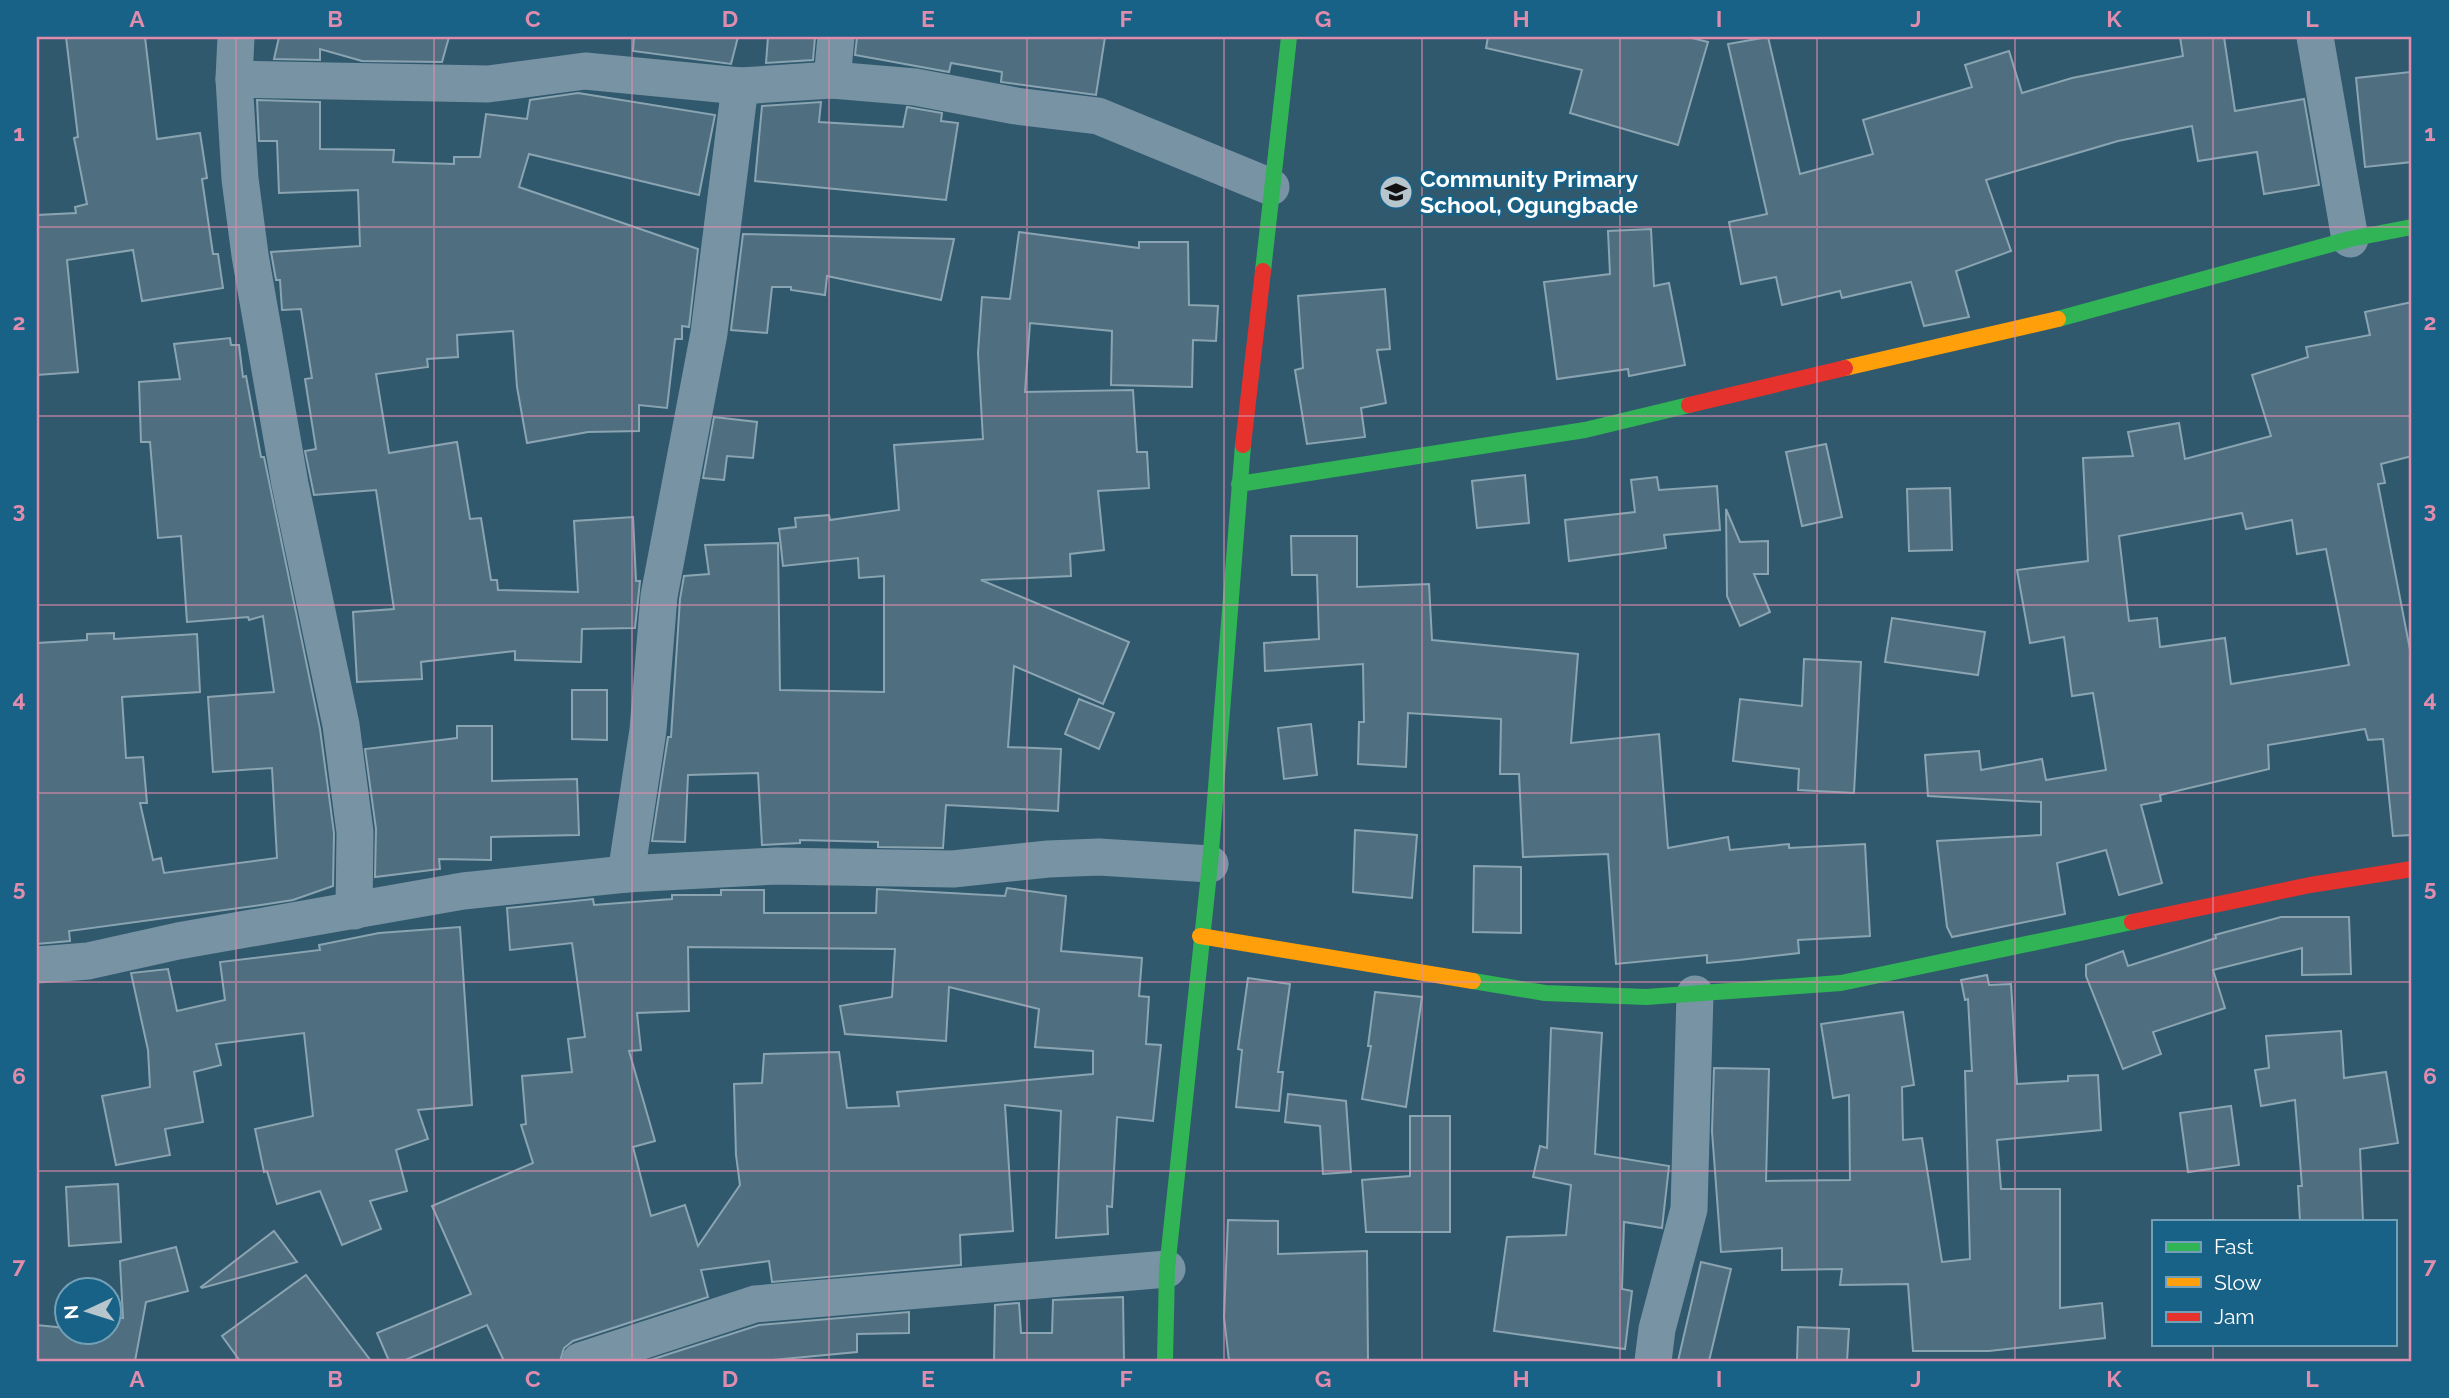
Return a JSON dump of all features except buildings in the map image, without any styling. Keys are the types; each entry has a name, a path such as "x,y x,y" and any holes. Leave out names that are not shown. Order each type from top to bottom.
{"street":[{"path":"236,37 234,79 240,179 269,369 341,725 355,832 354,911"},
{"path":"832,80 836,37"},
{"path":"1165,1361 1167,1269 1200,936 1210,864 1239,484 1289,37"},
{"path":"2315,37 2350,239"},
{"path":"234,79 488,84 585,72 740,86 832,80 915,87 1016,106 1098,116 1271,187"},
{"path":"626,874 648,730 659,596 709,333 740,86"},
{"path":"1239,484 1585,430 1918,350 2026,328 2350,239 2412,227"},
{"path":"37,965 88,961 178,941 463,891 626,874 776,866 953,869 1048,859 1099,858 1210,864"},
{"path":"1200,936 1545,993 1646,997 1841,983 2310,885 2412,869"},
{"path":"1653,1361 1657,1329 1689,1209 1695,994"},
{"path":"580,1361 755,1304 1167,1269"}],"traffic: fast":[{"path":"1263,271 1289,37"},
{"path":"2058,319 2350,239 2412,227"},
{"path":"1239,484 1585,430 1689,405"},
{"path":"1165,1361 1167,1269 1210,864 1243,445"},
{"path":"1473,981 1545,993 1646,997 1841,983 2132,922"}],"traffic: slow":[{"path":"1845,368 2058,319"},
{"path":"1200,936 1473,981"}],"traffic: jam":[{"path":"1243,445 1263,271"},
{"path":"1689,405 1845,368"},
{"path":"2132,922 2310,885 2412,869"}],"place":[{"name":"Community Primary School, Ogungbade","path":"1396,192"}]}
